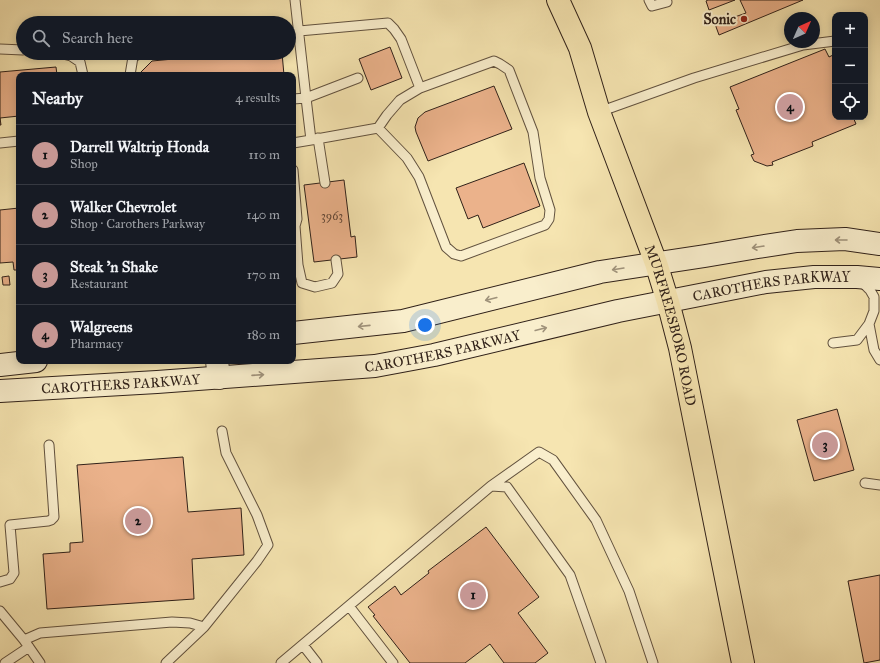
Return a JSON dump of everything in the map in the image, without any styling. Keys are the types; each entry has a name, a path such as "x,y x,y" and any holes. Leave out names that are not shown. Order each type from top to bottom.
{"main road":[{"name":"MURFREESBORO ROAD","path":"558,0 580,48 599,112 656,263 668,302 680,348 743,663"},
{"path":"296,333 403,321 600,272 797,241 845,239 880,244"},
{"name":"CAROTHERS PARKWAY","path":"0,392 157,382 218,369 375,366 434,355 618,311 766,282 814,277 880,279"},
{"name":"CAROTHERS PARKWAY","path":"0,365 16,363"}],"lane":[{"path":"295,0 306,98 325,183"},
{"path":"649,0 652,6 667,2"},
{"path":"296,32 388,23 400,39 420,88"},
{"path":"599,112 694,78 803,46 832,41"},
{"path":"0,49 16,50"},
{"path":"77,60 80,62 82,72"},
{"path":"130,72 132,60"},
{"path":"296,142 378,128 400,100 420,88 494,61 509,70 533,132 540,178 550,210 549,219 545,226 461,256 454,254 446,247 419,177 407,158 378,128"},
{"path":"296,99 306,98 358,78"},
{"path":"0,143 16,140"},
{"path":"296,199 298,218 296,222"},
{"path":"296,246 302,282 315,288 332,283 338,274 336,260"},
{"path":"833,343 857,340 869,324 874,311 874,298 870,290 857,278"},
{"path":"869,324 880,360"},
{"path":"166,663 204,627 257,561 268,544 257,515 226,453 222,431"},
{"path":"0,582 10,579 14,573 10,525 48,521 54,517 49,445"},
{"path":"281,663 491,486 539,452 553,460 596,520 629,591 653,663"},
{"path":"865,483 880,485"},
{"path":"491,486 507,487 570,575 601,663"},
{"path":"349,606 393,663"},
{"path":"0,610 27,643 40,663"},
{"path":"5,663 40,633 172,622 190,623 204,627"},
{"path":"303,645 317,663"}],"building":[{"name":"Sonic","path":"735,0 709,10 706,1"},
{"name":"Sonic","path":"740,0 803,0 719,35 715,24 746,13"},
{"path":"390,47 402,78 371,90 359,59"},
{"path":"825,49 829,57 832,56 832,120 854,120 856,124 812,142 813,146 772,162 773,165 767,166 754,161 751,155 754,154 736,110 739,109 730,87"},
{"path":"283,60 284,72 141,72 152,61"},
{"path":"56,67 57,72 16,72 16,116 0,118 0,72"},
{"path":"494,86 512,129 428,161 416,132 415,127 418,118 425,112"},
{"path":"524,163 540,206 483,228 478,215 468,219 456,188"},
{"path":"344,180 351,237 355,236 357,257 314,262 304,185"},
{"path":"16,208 16,270 14,270 13,262 0,263 0,210"},
{"path":"9,276 10,285 3,285 2,277"},
{"path":"837,409 854,470 814,481 797,420"},
{"path":"183,457 188,512 241,508 244,555 192,559 194,599 47,609 43,554 70,552 70,543 83,542 77,465"},
{"path":"486,527 539,597 518,613 548,653 535,663 504,663 490,644 465,663 410,663 373,616 375,615 368,607 395,586 401,595 429,573 428,571"},
{"path":"880,575 880,660 864,663 848,581"}],"place":[{"name":"Sonic","path":"744,19"},
{"name":"Walgreens","path":"790,107"},
{"name":"Steak 'n Shake","path":"825,445"},
{"name":"Walker Chevrolet","path":"138,521"},
{"name":"Darrell Waltrip Honda","path":"473,595"}]}
